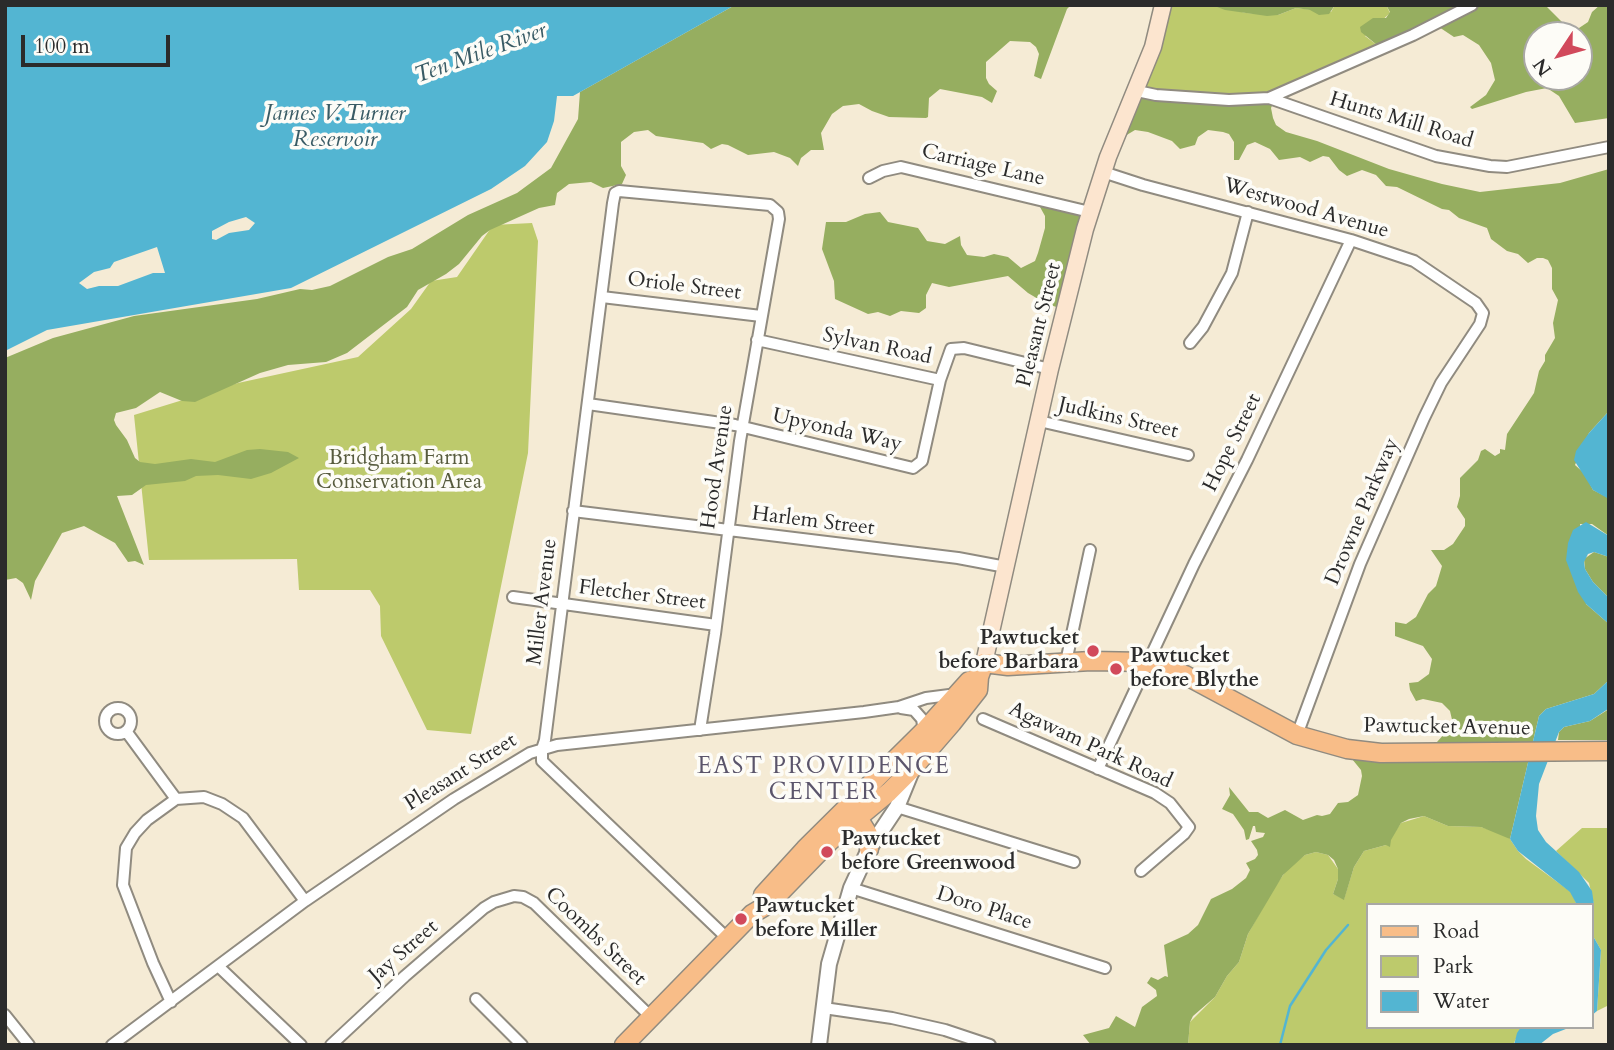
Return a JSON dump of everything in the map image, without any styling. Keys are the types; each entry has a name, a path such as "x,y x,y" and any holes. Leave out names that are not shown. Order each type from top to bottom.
{"main road":[{"name":"Pleasant Street","path":"981,670 1050,369 1090,212 1103,172 1153,47 1163,5"},
{"name":"Pawtucket Avenue","path":"981,670 1066,662 1147,662 1185,675 1297,734 1326,744 1364,752 1609,751"},
{"path":"624,1045 752,914 769,904 795,880 924,731 981,670"},
{"path":"854,811 889,792 953,723 978,690 981,670"},
{"path":"854,811 868,834 869,849"}],"street":[{"name":"Hunts Mill Road","path":"1137,91 1156,95 1229,100 1269,98 1394,44 1472,5"},
{"name":"Hunts Mill Road","path":"1269,98 1436,156 1490,166 1507,167 1608,146"},
{"name":"Carriage Lane","path":"869,178 901,167 1090,212"},
{"name":"Westwood Avenue","path":"1103,172 1351,240 1414,261 1476,303 1483,313"},
{"name":"Hood Avenue","path":"615,193 626,191 770,205 778,212 779,219 742,428 700,730"},
{"name":"Miller Avenue","path":"542,749 615,193"},
{"path":"1191,343 1203,327 1231,274 1248,212"},
{"name":"Hope Street","path":"1098,769 1351,240"},
{"name":"Oriole Street","path":"602,297 761,316"},
{"name":"Drowne Parkway","path":"1297,734 1360,564 1424,418 1441,383 1480,324 1483,313"},
{"name":"Sylvan Road","path":"757,340 940,380 948,352 957,348 1050,369"},
{"name":"Upyonda Way","path":"742,428 913,468 922,461 940,380"},
{"path":"588,404 742,428"},
{"name":"Judkins Street","path":"1039,421 1188,455"},
{"name":"Harlem Street","path":"573,511 958,558 1006,567"},
{"path":"1066,662 1090,550"},
{"name":"Fletcher Street","path":"513,597 716,625"},
{"name":"Pleasant Street","path":"112,1045 305,901 478,783 530,753 557,745 898,707 926,698 958,694"},
{"path":"898,707 914,710 922,719 924,731"},
{"name":"Agawam Park Road","path":"983,719 1155,793 1170,803 1189,827 1141,871"},
{"path":"126,731 176,799"},
{"path":"542,749 542,761 727,939"},
{"path":"819,1045 829,964 851,888 869,849 897,807 914,766"},
{"path":"171,1002 123,885 126,848 147,820 176,799 190,796 205,797 222,804 243,818 305,901"},
{"path":"897,807 1074,862"},
{"name":"Doro Place","path":"851,888 1105,968"},
{"name":"Coombs Street","path":"507,897 523,897 534,903 651,1017"},
{"name":"Jay Street","path":"331,1045 484,908 507,897"},
{"path":"218,966 301,1045"},
{"path":"475,999 522,1045"},
{"path":"824,1008 892,1018 945,1030 990,1045"},
{"path":"5,1015 29,1045"}],"green space":[{"path":"735,5 1071,5 1067,9 1041,79 1034,76 1039,54 1036,47 1030,42 1010,41 986,62 986,78 997,91 992,103 982,97 940,89 929,98 926,118 889,117 859,104 843,106 832,114 821,133 824,150 811,150 801,158 798,166 790,158 774,152 748,155 728,145 722,144 711,149 703,143 656,136 648,130 634,132 621,142 621,166 626,175 622,184 603,188 591,182 569,184 557,193 555,205 539,208 490,230 459,264 418,290 407,307 347,353 326,362 288,365 260,373 195,402 182,401 160,392 136,408 116,413 116,425 140,462 155,464 191,459 215,462 247,450 260,449 288,452 299,458 271,473 251,479 218,475 196,476 185,481 146,485 132,495 117,496 144,565 135,561 128,562 115,543 84,526 62,533 35,581 31,600 23,583 16,578 5,580 5,358 53,338 134,316 330,286 388,257 412,249 468,215 517,193 551,168 578,119 580,92"},
{"path":"1167,5 1212,5 1246,13 1278,15 1296,8 1331,12 1335,5 1386,5 1390,13 1365,36 1377,45 1272,97 1141,90"},
{"path":"1212,5 1335,5 1329,14 1319,15 1310,10 1296,8 1267,16 1225,10"},
{"path":"1386,5 1545,5 1561,21 1523,21 1523,91 1531,91 1472,109 1470,107 1486,95 1495,80 1491,63 1479,45 1463,35 1454,37 1436,25 1377,45 1361,32 1360,27 1373,18 1386,18 1390,12"},
{"path":"1600,5 1609,5 1609,118 1575,123 1559,96 1552,91 1593,91 1593,21 1588,21 1592,12"},
{"path":"1145,90 1272,97 1275,99 1271,108 1273,118 1276,125 1286,132 1389,169 1480,192 1560,183 1609,169 1609,411 1589,433 1575,465 1585,474 1593,490 1609,498 1609,536 1592,524 1580,524 1586,604 1609,624 1609,680 1594,694 1546,709 1539,716 1510,839 1481,827 1448,826 1424,816 1409,819 1401,823 1390,847 1386,845 1364,851 1354,867 1344,900 1333,894 1338,879 1334,860 1328,855 1316,852 1305,855 1283,875 1248,934 1239,962 1215,997 1193,1016 1188,1045 1091,1045 1083,1035 1109,1028 1116,1016 1135,1027 1142,1007 1157,996 1156,990 1147,983 1151,977 1158,980 1168,977 1164,945 1188,934 1198,925 1211,899 1232,889 1246,878 1250,870 1246,863 1258,855 1251,841 1263,837 1265,833 1256,832 1253,826 1249,839 1246,840 1244,830 1233,814 1222,809 1230,795 1229,787 1249,812 1258,812 1268,818 1285,810 1303,820 1330,814 1338,803 1348,802 1358,795 1362,776 1361,770 1352,759 1355,748 1437,749 1437,742 1453,724 1450,711 1442,703 1423,699 1416,701 1409,683 1418,682 1429,674 1432,659 1423,646 1395,636 1395,622 1406,624 1416,617 1428,594 1436,586 1442,566 1431,550 1444,550 1453,544 1465,526 1465,519 1457,507 1460,478 1478,460 1481,451 1485,449 1495,456 1500,453 1500,449 1505,450 1507,434 1534,393 1545,355 1555,338 1553,323 1558,300 1552,289 1552,268 1548,260 1537,258 1528,263 1518,254 1507,251 1491,239 1487,228 1459,218 1449,210 1397,187 1386,186 1376,175 1362,170 1347,176 1329,157 1323,156 1310,162 1300,157 1279,160 1270,149 1255,142 1247,145 1239,160 1234,160 1234,142 1229,134 1208,130 1198,137 1195,145 1180,149 1172,141 1148,132 1135,130 1125,136 1119,134"},
{"path":"1045,199 1083,209 1062,309 1028,293 1008,276 949,287 932,283 926,295 926,308 919,313 901,311 890,316 878,312 868,314 835,299 834,281 822,249 826,222 846,222 865,214 880,212 888,222 918,228 927,241 945,244 960,236 961,245 967,255 984,257 994,254 1008,257 1021,268 1035,261 1038,253 1045,228 1045,216 1040,207"},
{"name":"Bridgham Farm Conservation Area","path":"532,223 538,241 528,453 471,734 427,730 381,636 380,606 370,590 299,590 297,559 149,560 134,415 238,383 358,357 411,309 431,281 457,277 493,225"},
{"path":"1594,552 1609,557 1609,598 1593,582 1585,569 1584,559"},
{"path":"1609,709 1609,740 1558,740 1559,732 1564,727 1590,721"},
{"path":"1424,816 1448,826 1481,827 1503,834 1526,859 1571,892 1576,903 1366,903 1366,1029 1520,1029 1514,1043 1188,1045 1190,1022 1215,997 1239,962 1248,934 1288,868 1305,855 1316,852 1328,855 1338,869 1333,894 1344,899 1354,867 1364,851 1386,845 1401,823"},
{"path":"1582,828 1609,828 1609,1005 1597,1011 1601,950 1593,936 1594,905 1589,883 1556,851"}],"water":[{"name":"James V. Turner Reservoir","path":"5,5 735,5 573,96 557,96 554,121 547,142 525,166 491,189 291,288 47,330 5,351","holes":["246,217 255,223 249,230 212,239 212,231","157,247 165,273 153,273 118,286 87,289 79,283 94,272 110,268 114,262"]},
{"path":"1609,411 1607,498 1593,490 1574,460 1576,451"},
{"path":"1586,522 1609,536 1609,557 1594,552 1588,554 1584,562 1593,582 1609,598 1609,624 1586,604 1578,592 1566,560 1573,530"},
{"path":"1609,680 1608,709 1590,721 1564,727 1559,732 1539,784 1536,816 1538,830 1546,842 1579,872 1592,891 1594,905 1593,936 1593,903 1576,903 1570,892 1518,851 1510,839 1539,716 1546,709 1594,694"},
{"path":"1593,936 1601,950 1597,1011 1593,1014"},
{"path":"1520,1029 1566,1029 1553,1034 1539,1045 1514,1045"}],"waterway":[{"path":"1280,1045 1290,1006 1326,950 1348,925"}],"place":[{"name":"Pawtucket before Barbara","path":"1093,651"},
{"name":"Pawtucket before Blythe","path":"1116,669"},
{"name":"Pawtucket before Greenwood","path":"827,852"},
{"name":"Pawtucket before Miller","path":"741,919"}],"district":[{"name":"EAST PROVIDENCE CENTER","path":"824,781"}],"water label":[{"name":"Ten Mile River","path":"481,54"}]}
